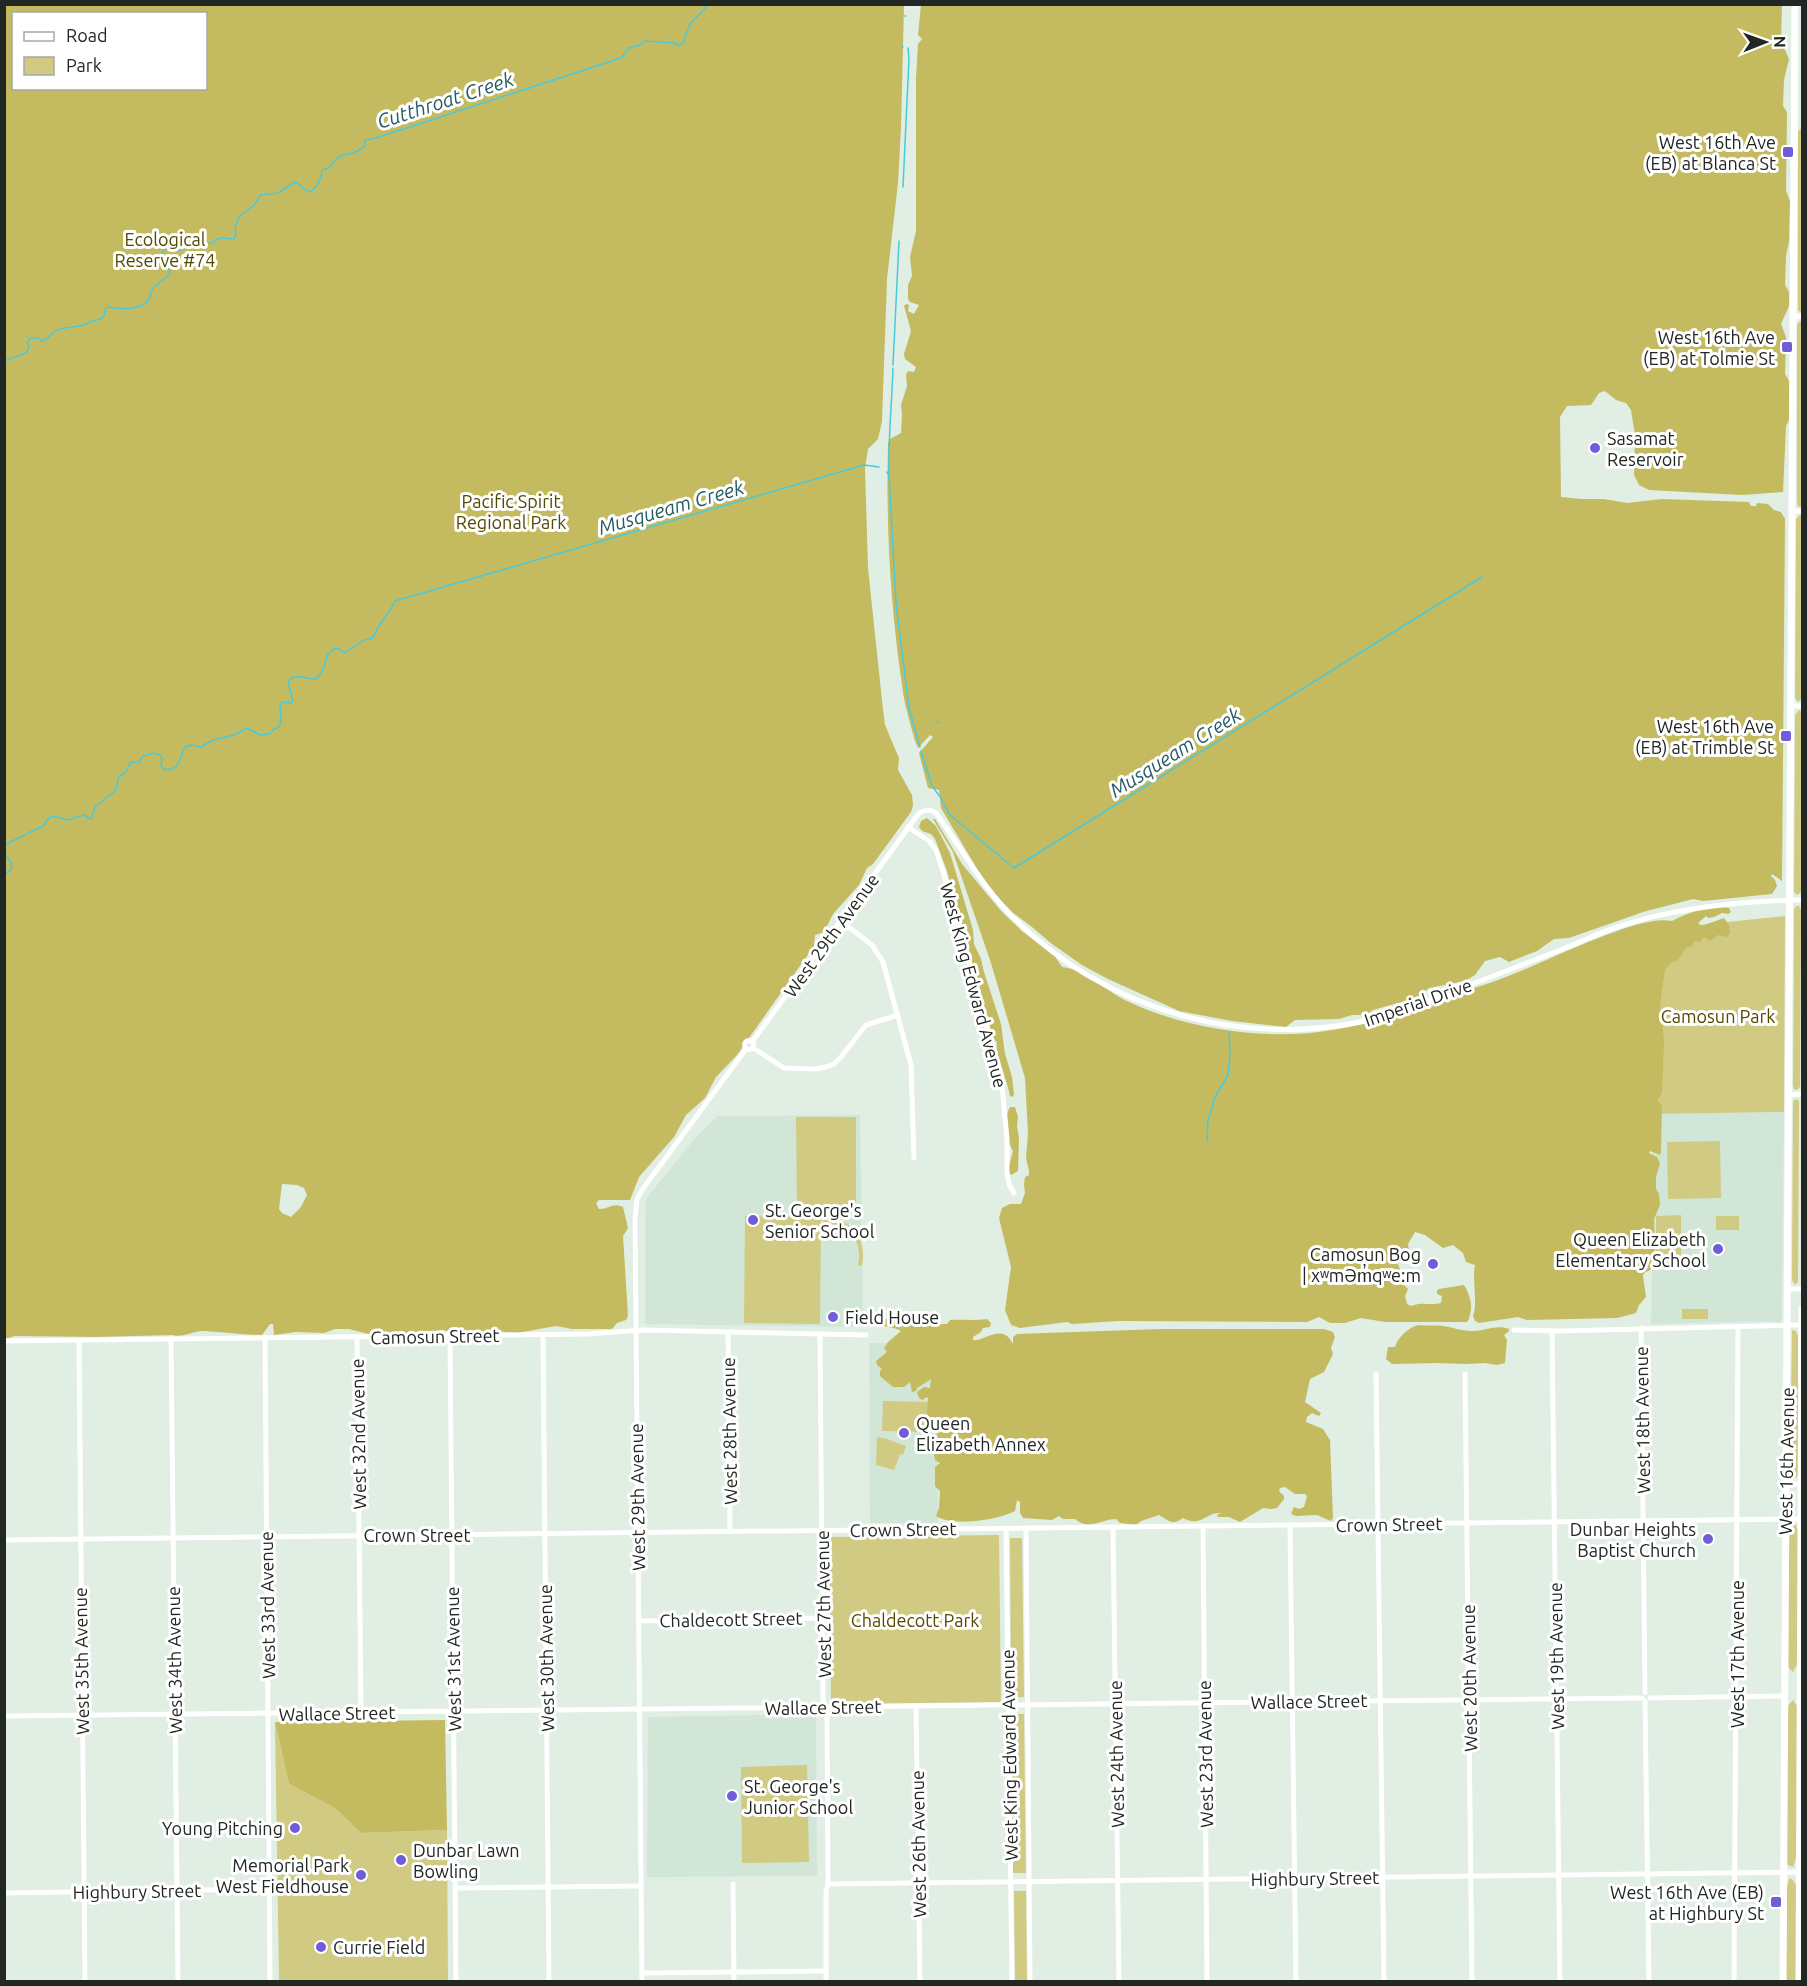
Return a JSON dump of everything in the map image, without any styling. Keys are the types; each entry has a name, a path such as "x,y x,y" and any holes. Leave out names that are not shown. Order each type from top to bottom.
{"main road":[{"name":"West 16th Avenue","path":"1783,1982 1793,316 1799,120 1795,4"},
{"name":"West 16th Avenue","path":"1799,1982 1803,1309"}],"street":[{"path":"1793,316 1803,316"},
{"path":"1792,511 1803,511"},
{"path":"1791,706 1803,706"},
{"name":"Imperial Drive","path":"908,827 919,813 924,811 936,813 986,888 1008,912 1049,949 1098,981 1155,1008 1193,1020 1270,1031 1327,1028 1389,1015 1618,927 1663,914 1730,903 1790,901"},
{"name":"West 29th Avenue","path":"642,1982 635,1331 637,1199 685,1130 754,1045 752,1041 908,827"},
{"name":"West King Edward Avenue","path":"908,827 929,841 936,850 944,874 1000,1075 1007,1139 1007,1174 1014,1193"},
{"path":"1790,901 1803,900"},
{"path":"841,921 872,945 879,954 898,1015 911,1065 914,1158"},
{"path":"750,1049 784,1068 826,1067 834,1064 841,1057 866,1025 898,1015"},
{"path":"1789,1095 1803,1094"},
{"path":"1787,1289 1803,1289"},
{"path":"1514,1330 1802,1325"},
{"name":"West 17th Avenue","path":"1734,1982 1738,1327"},
{"name":"West 18th Avenue","path":"1641,1328 1649,1982"},
{"name":"Camosun Street","path":"4,1341 543,1335 635,1331 866,1335"},
{"name":"West 19th Avenue","path":"1552,1331 1560,1982"},
{"name":"West 28th Avenue","path":"728,1332 730,1531"},
{"name":"West 27th Avenue","path":"820,1334 823,1618 827,1714 826,1982"},
{"name":"West 30th Avenue","path":"543,1335 549,1982"},
{"name":"West 32nd Avenue","path":"357,1336 361,1712"},
{"name":"West 31st Avenue","path":"450,1336 456,1982"},
{"name":"West 33rd Avenue","path":"265,1337 270,1982"},
{"name":"West 34th Avenue","path":"171,1339 178,1982"},
{"name":"West 35th Avenue","path":"78,1341 85,1982"},
{"path":"1376,1374 1384,1982"},
{"name":"West 20th Avenue","path":"1465,1374 1472,1982"},
{"path":"1786,1484 1802,1484"},
{"name":"Crown Street","path":"4,1540 1802,1519"},
{"path":"1290,1525 1296,1982"},
{"name":"West 23rd Avenue","path":"1203,1526 1207,1982"},
{"name":"West 24th Avenue","path":"1113,1527 1119,1982"},
{"name":"West King Edward Avenue","path":"1006,1528 1012,1982"},
{"name":"West King Edward Avenue","path":"1026,1529 1030,1982"},
{"name":"Chaldecott Street","path":"638,1621 823,1618"},
{"name":"Wallace Street","path":"4,1716 1785,1696"},
{"name":"West 26th Avenue","path":"916,1706 920,1982"},
{"name":"Highbury Street","path":"828,1884 1801,1872"},
{"path":"733,1884 734,1982"},
{"path":"456,1888 641,1886"},
{"name":"Highbury Street","path":"4,1893 269,1889"},
{"path":"642,1973 826,1971"}],"shaded area":[{"name":"Queen Elizabeth Elementary School","path":"1784,1112 1782,1321 1779,1323 1772,1321 1651,1324 1653,1216 1651,1114"},
{"name":"St. George's Senior School","path":"860,1115 863,1327 645,1324 646,1199 696,1137 717,1116"},
{"name":"Queen Elizabeth Annex","path":"869,1343 937,1343 938,1523 870,1523"},
{"name":"St. George's Junior School","path":"816,1714 817,1876 647,1877 648,1717"}],"green space":[{"path":"5,5 904,5 901,127 898,183 887,279 882,421 878,439 868,449 865,468 868,568 885,725 899,758 898,770 912,795 913,806 873,864 867,868 859,885 833,914 824,932 815,935 814,946 737,1055 716,1077 705,1098 686,1115 674,1137 639,1177 630,1200 599,1200 596,1203 599,1209 616,1205 623,1207 628,1228 623,1236 628,1316 626,1320 617,1323 612,1329 572,1329 556,1326 517,1333 494,1331 466,1334 442,1330 414,1334 372,1335 349,1329 335,1329 324,1333 296,1332 274,1335 273,1324 270,1324 262,1335 201,1331 181,1336 15,1336 5,1339","holes":["282,1184 304,1188 307,1195 301,1207 291,1217 279,1209"]},
{"path":"921,5 1782,5 1781,41 1789,59 1784,80 1783,106 1787,112 1786,191 1790,201 1785,285 1789,292 1789,306 1781,324 1786,337 1785,374 1790,382 1790,418 1786,426 1783,492 1742,495 1649,490 1639,485 1634,475 1635,435 1631,410 1626,403 1616,400 1605,391 1599,393 1591,405 1567,406 1560,417 1561,497 1604,499 1627,503 1662,499 1749,502 1751,506 1756,506 1757,503 1768,504 1774,510 1781,512 1785,519 1782,881 1772,874 1777,886 1772,894 1703,901 1693,899 1643,912 1569,938 1554,939 1537,951 1509,962 1500,957 1485,961 1475,975 1465,981 1429,988 1416,998 1373,1010 1366,1015 1352,1015 1339,1019 1295,1020 1286,1027 1232,1021 1179,1011 1082,965 1012,912 992,891 976,867 941,808 939,790 928,788 919,753 933,737 930,735 918,748 904,699 894,624 888,534 888,443 890,439 901,433 901,405 907,386 906,375 908,371 914,372 916,367 905,359 904,354 911,331 904,306 909,305 908,311 914,314 919,305 908,299 908,285 912,276 910,257 916,231 916,78 918,44 922,39 918,35"},
{"path":"1802,128 1801,313 1798,310 1798,131"},
{"path":"1801,321 1802,506 1799,507 1797,504 1797,324"},
{"path":"1800,515 1802,517 1802,698 1798,702 1795,698 1796,519"},
{"path":"1799,710 1802,713 1801,892 1797,895 1794,892 1795,715"},
{"path":"927,818 936,826 950,853 973,930 974,944 981,959 1001,1024 1005,1054 1012,1077 1013,1097 1010,1096 999,1059 997,1042 993,1039 947,871 935,839 919,827 921,821"},
{"path":"933,819 962,864 1002,912 1023,932 1054,955 1062,967 1070,968 1096,981 1121,998 1152,1012 1177,1020 1230,1031 1308,1033 1386,1019 1417,1010 1522,971 1614,932 1657,921 1672,921 1708,908 1729,908 1731,912 1728,914 1722,913 1708,918 1706,916 1698,923 1702,926 1724,918 1729,925 1730,933 1727,937 1718,935 1710,941 1704,937 1700,942 1695,941 1691,947 1686,948 1678,960 1665,969 1660,1004 1664,1042 1662,1093 1657,1100 1662,1105 1661,1152 1660,1155 1650,1151 1649,1153 1657,1157 1660,1163 1656,1177 1656,1189 1660,1205 1654,1219 1655,1260 1650,1270 1644,1273 1646,1297 1636,1313 1617,1318 1527,1320 1518,1317 1479,1323 1473,1316 1475,1265 1466,1262 1463,1253 1453,1245 1443,1248 1425,1235 1415,1232 1408,1244 1409,1250 1398,1264 1405,1277 1402,1283 1408,1289 1405,1296 1407,1304 1411,1306 1441,1303 1442,1296 1437,1294 1439,1289 1464,1285 1471,1306 1467,1322 1385,1322 1361,1318 1345,1323 1330,1323 1319,1317 1307,1322 1118,1321 1072,1324 1067,1322 1020,1328 1011,1325 1005,1310 1011,1267 999,1218 1002,1208 1010,1204 1021,1204 1025,1193 1025,1177 1029,1175 1026,1158 1028,1133 1025,1078 991,963 953,852"},
{"path":"1796,906 1799,906 1801,910 1800,1087 1797,1090 1793,1085 1794,910"},
{"name":"Camosun Park","path":"1785,916 1784,1112 1651,1114 1651,930"},
{"path":"1797,1099 1799,1101 1798,1282 1795,1285 1792,1280 1793,1104"},
{"path":"1010,1107 1015,1107 1018,1117 1019,1138 1018,1171 1011,1175 1008,1170 1013,1151 1006,1123"},
{"path":"796,1117 856,1117 856,1213 797,1213"},
{"path":"1720,1141 1721,1198 1668,1199 1667,1142"},
{"path":"1681,1215 1681,1268 1656,1268 1656,1216"},
{"path":"745,1216 821,1217 820,1324 744,1323"},
{"path":"1716,1216 1739,1216 1739,1230 1716,1230"},
{"path":"823,1218 842,1218 842,1221 853,1229 862,1246 862,1266 858,1265 858,1248 852,1235 839,1226 823,1223"},
{"path":"1682,1309 1708,1309 1708,1319 1682,1319"},
{"path":"874,1319 907,1320 911,1325 918,1320 931,1324 947,1324 950,1320 987,1319 991,1323 990,1327 983,1328 973,1337 973,1340 999,1333 1007,1336 1013,1344 1013,1337 1017,1334 1161,1329 1324,1329 1333,1332 1335,1337 1331,1348 1333,1354 1324,1372 1310,1379 1305,1402 1321,1413 1319,1416 1312,1413 1307,1417 1306,1422 1323,1429 1330,1440 1333,1518 1331,1521 1317,1515 1296,1516 1291,1514 1294,1507 1299,1509 1304,1507 1307,1496 1295,1494 1285,1487 1280,1488 1279,1491 1284,1499 1277,1508 1263,1508 1240,1522 1229,1517 1218,1517 1217,1515 1221,1513 1199,1521 1189,1521 1183,1518 1173,1522 1159,1515 1136,1525 1120,1523 1116,1519 1085,1524 1075,1519 1063,1519 1059,1516 1052,1520 1023,1518 1020,1513 1020,1502 1017,1500 1015,1511 998,1517 964,1522 936,1516 940,1491 935,1486 935,1467 940,1463 935,1460 933,1450 939,1442 935,1427 927,1417 928,1398 922,1400 917,1392 924,1387 930,1388 931,1379 912,1392 910,1382 904,1387 893,1387 880,1376 882,1369 876,1361 887,1352 884,1348 888,1342 901,1331 882,1326"},
{"path":"1418,1325 1443,1326 1471,1331 1499,1327 1509,1329 1504,1335 1507,1340 1505,1363 1497,1365 1485,1363 1392,1364 1386,1359 1388,1347 1395,1347 1404,1333"},
{"path":"1792,1330 1796,1331 1798,1336 1798,1476 1794,1479 1790,1476"},
{"path":"883,1401 930,1402 929,1432 882,1431"},
{"path":"877,1437 906,1446 894,1470 876,1465"},
{"path":"1794,1524 1799,1535 1798,1663 1793,1672 1787,1666 1788,1532 1790,1525"},
{"name":"Chaldecott Park","path":"999,1535 1001,1702 831,1704 829,1537"},
{"path":"1010,1538 1022,1538 1024,1697 1011,1698"},
{"path":"1793,1700 1797,1706 1797,1855 1793,1867 1788,1865 1786,1860 1787,1707"},
{"path":"1011,1714 1024,1714 1026,1873 1013,1873"},
{"path":"445,1720 447,1830 361,1833 335,1808 289,1784 275,1722"},
{"path":"275,1722 289,1784 335,1808 361,1833 447,1830 448,1981 279,1981"},
{"path":"807,1765 809,1862 742,1863 741,1767"},
{"path":"1791,1878 1797,1886 1796,1981 1786,1982 1787,1888"},
{"path":"1014,1891 1026,1891 1027,1981 1015,1981"}],"waterway":[{"name":"Cutthroat Creek","path":"4,361 26,353 30,338 38,338 42,341 60,329 101,319 108,307 130,308 146,303 154,287 170,274 163,255 165,249 179,251 186,245 199,241 212,243 219,238 234,239 239,217 254,205 261,195 278,193 295,182 307,191 312,191 318,183 322,170 329,168 339,156 354,153 365,146 365,140 621,58 629,48 645,41 674,43 679,46 683,43 690,24 709,4"},
{"path":"903,187 908,48"},
{"path":"893,365 899,241"},
{"path":"889,474 893,368"},
{"name":"Musqueam Creek","path":"28,833 42,827 51,816 68,820 84,815 91,819 95,807 116,790 119,776 125,773 131,762 139,762 143,756 154,753 160,755 161,766 165,770 177,765 185,747 191,745 201,747 213,740 234,735 247,728 260,735 269,734 279,727 281,722 280,705 283,702 293,701 288,682 297,676 316,679 333,650 337,648 345,653 364,640 373,638 395,601 864,465 879,467"},
{"name":"Musqueam Creek","path":"887,472 896,603 909,708 920,747"},
{"name":"Musqueam Creek","path":"921,751 932,786 949,814 1014,868 1482,577"},
{"name":"Musqueam Creek","path":"4,845 25,835"},
{"name":"Musqueam Creek","path":"4,853 11,865 11,870 4,874"},
{"path":"1207,1141 1208,1121 1215,1097 1228,1075 1229,1032"}],"place":[{"name":"West 16th Ave (EB) at Blanca St","path":"1788,152"},
{"name":"West 16th Ave (EB) at Tolmie St","path":"1787,347"},
{"name":"Sasamat Reservoir","path":"1595,448"},
{"name":"West 16th Ave (EB) at Trimble St","path":"1786,736"},
{"name":"St. George's Senior School","path":"753,1220"},
{"name":"Queen Elizabeth Elementary School","path":"1718,1249"},
{"name":"Camosun Bog | xʷməm̓qʷe:m","path":"1433,1264"},
{"name":"Field House","path":"833,1317"},
{"name":"Queen Elizabeth Annex","path":"904,1433"},
{"name":"Dunbar Heights Baptist Church","path":"1708,1539"},
{"name":"St. George's Junior School","path":"732,1796"},
{"name":"Young Pitching","path":"295,1828"},
{"name":"Dunbar Lawn Bowling","path":"401,1860"},
{"name":"Memorial Park West Fieldhouse","path":"361,1875"},
{"name":"West 16th Ave (EB) at Highbury St","path":"1776,1902"},
{"name":"Currie Field","path":"321,1947"}],"park label":[{"name":"Ecological Reserve #74","path":"165,249"},
{"name":"Pacific Spirit Regional Park","path":"511,511"}]}
